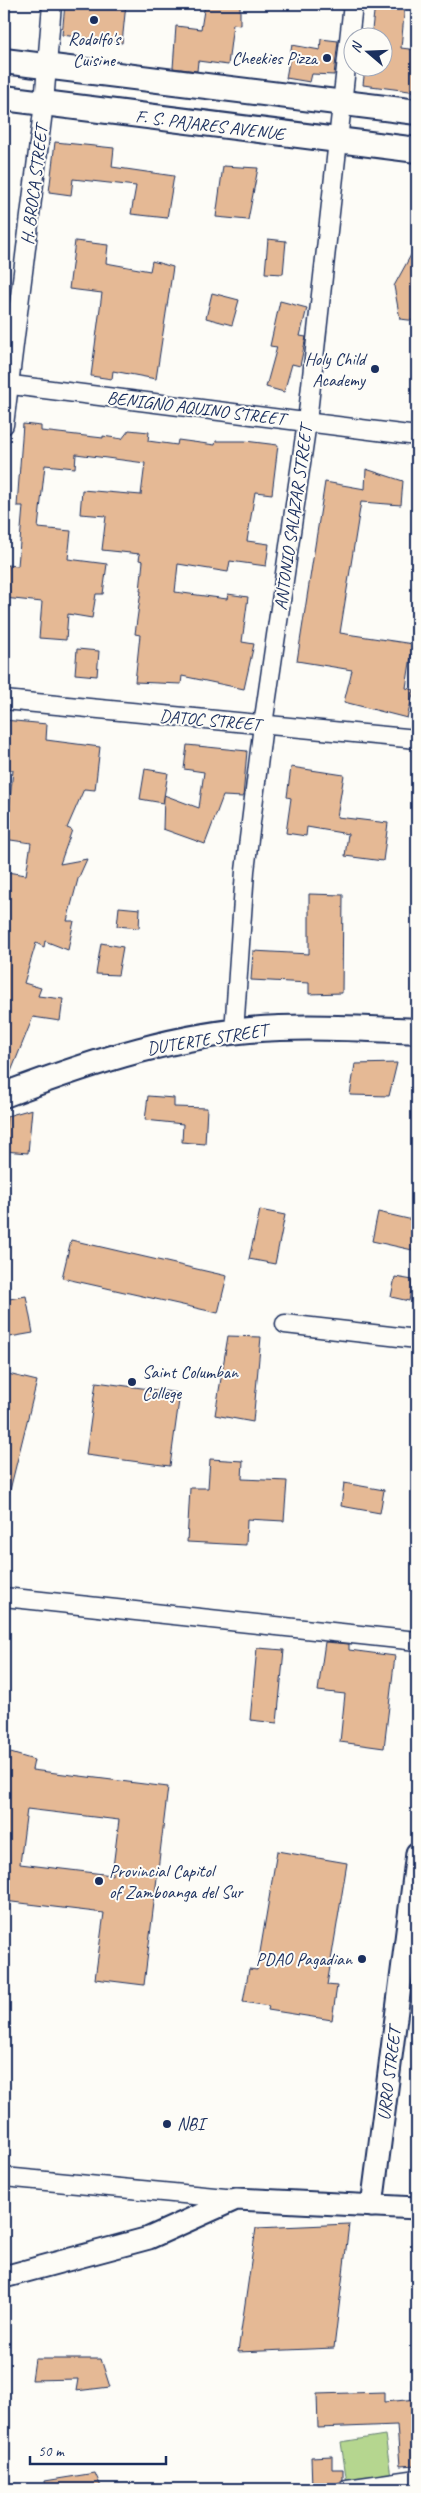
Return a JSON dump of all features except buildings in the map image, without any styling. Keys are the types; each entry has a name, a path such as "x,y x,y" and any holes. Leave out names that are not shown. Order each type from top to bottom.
{"main road":[{"path":"4,61 417,112"},
{"name":"F. S. PAJARES AVENUE","path":"4,98 417,150"},
{"name":"DUTERTE STREET","path":"4,1095 70,1071 136,1051 234,1032 280,1028 417,1031"}],"street":[{"name":"H. BROCA STREET","path":"4,424 7,385 44,103 52,4"},
{"name":"ANTONIO SALAZAR STREET","path":"234,1032 245,871 263,725 307,422 354,4"},
{"name":"BENIGNO AQUINO STREET","path":"7,385 417,436"},
{"name":"DATOC STREET","path":"4,700 417,738"},
{"path":"285,1324 417,1339"},
{"path":"4,1597 417,1641"},
{"name":"URRO STREET","path":"372,2206 415,1896 417,1853"},
{"path":"4,2176 236,2199 417,2208"},
{"path":"4,2277 149,2238 236,2199"},
{"path":"348,2489 417,2479"}],"green space":[{"path":"385,2435 391,2476 347,2483 341,2442"}],"place":[{"name":"Rodolfo's Cuisine","path":"94,20"},
{"name":"Cheekies Pizza","path":"327,58"},
{"name":"Holy Child Academy","path":"375,369"},
{"name":"Saint Columban College","path":"132,1382"},
{"name":"Provincial Capitol of Zamboanga del Sur","path":"99,1881"},
{"name":"PDAO Pagadian","path":"362,1959"},
{"name":"NBI","path":"167,2124"}]}
